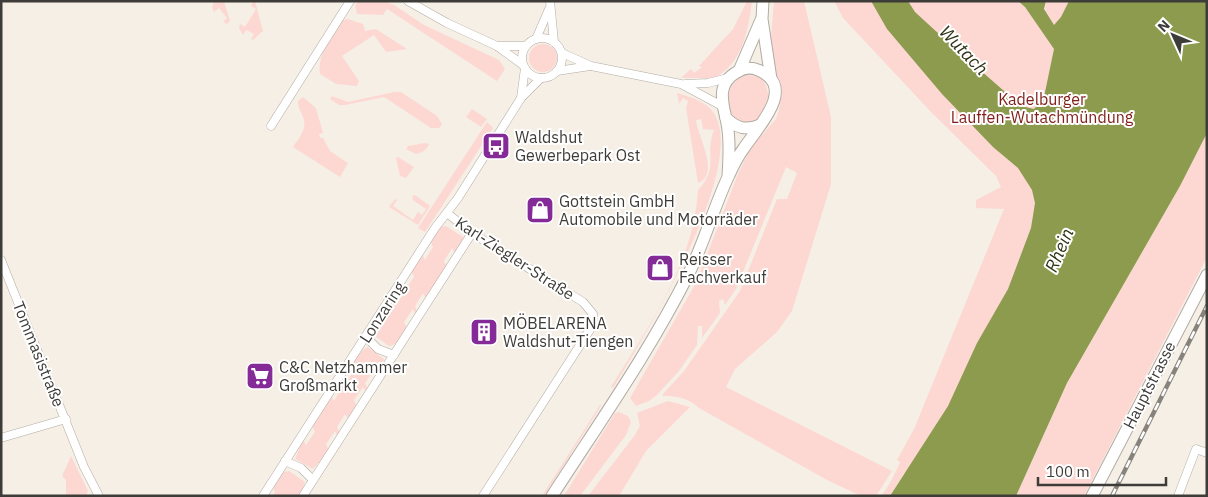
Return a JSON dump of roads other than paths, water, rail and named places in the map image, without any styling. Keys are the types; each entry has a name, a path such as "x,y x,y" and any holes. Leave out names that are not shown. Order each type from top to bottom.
{"main road":[{"path":"552,496 662,324 702,247 728,176 774,104 774,92 770,79 762,19 763,1"},
{"path":"728,176 729,140 722,106 724,87 734,74 762,19"},
{"path":"734,74 758,69 770,79"},
{"path":"726,118 742,128 752,128 760,125"},
{"name":"Hauptstrasse","path":"1092,496 1207,275"}],"street":[{"path":"271,126 350,1"},
{"path":"408,1 432,16 497,46 535,76 541,78 553,75 557,71 562,59 562,52"},
{"path":"524,66 523,52 526,46 536,39 549,5"},
{"path":"549,5 554,42"},
{"path":"536,39 548,39 554,42 562,52 591,66 681,84 708,84 734,74"},
{"path":"497,46 526,46"},
{"name":"Karl-Ziegler-Straße","path":"521,98 524,66"},
{"path":"557,71 591,66"},
{"name":"Karl-Ziegler-Straße","path":"483,496 591,328 594,314 583,302 472,233 447,213 521,98 541,78"},
{"path":"681,84 722,106"},
{"name":"Lonzaring","path":"263,496 435,228 447,213"},
{"name":"Lonzaring","path":"303,496 472,233"},
{"name":"Tommasistraße","path":"1,260 84,467 98,496"},
{"path":"366,337 378,349 394,355"},
{"name":"Tommasistraße","path":"1,438 66,419"},
{"path":"1178,496 1196,449 1207,454"},
{"path":"285,462 302,468 313,480"}],"water":[{"name":"Rhein","path":"871,1 908,1 915,12 1021,106 1034,109 1044,97 1054,49 1025,7 1018,1 1046,1 1044,9 1054,25 1061,17 1069,1 1207,1 1207,133 1180,186 1067,383 1016,496 890,496 948,406 977,343 1008,289 1031,228 1035,203 1032,190 1018,168 993,147 942,94 887,29"}],"railway":[{"path":"1112,496 1207,306"}],"place":[{"name":"Waldshut Gewerbepark Ost","path":"496,146"},
{"name":"Gottstein GmbH Automobile und Motorräder","path":"540,210"},
{"name":"Reisser Fachverkauf","path":"660,268"},
{"name":"MÖBELARENA Waldshut-Tiengen","path":"484,332"},
{"name":"C&C Netzhammer Großmarkt","path":"260,376"}],"water label":[{"name":"Wutach","path":"964,50"}],"park label":[{"name":"Kadelburger Lauffen-Wutachmündung","path":"1042,108"}]}
